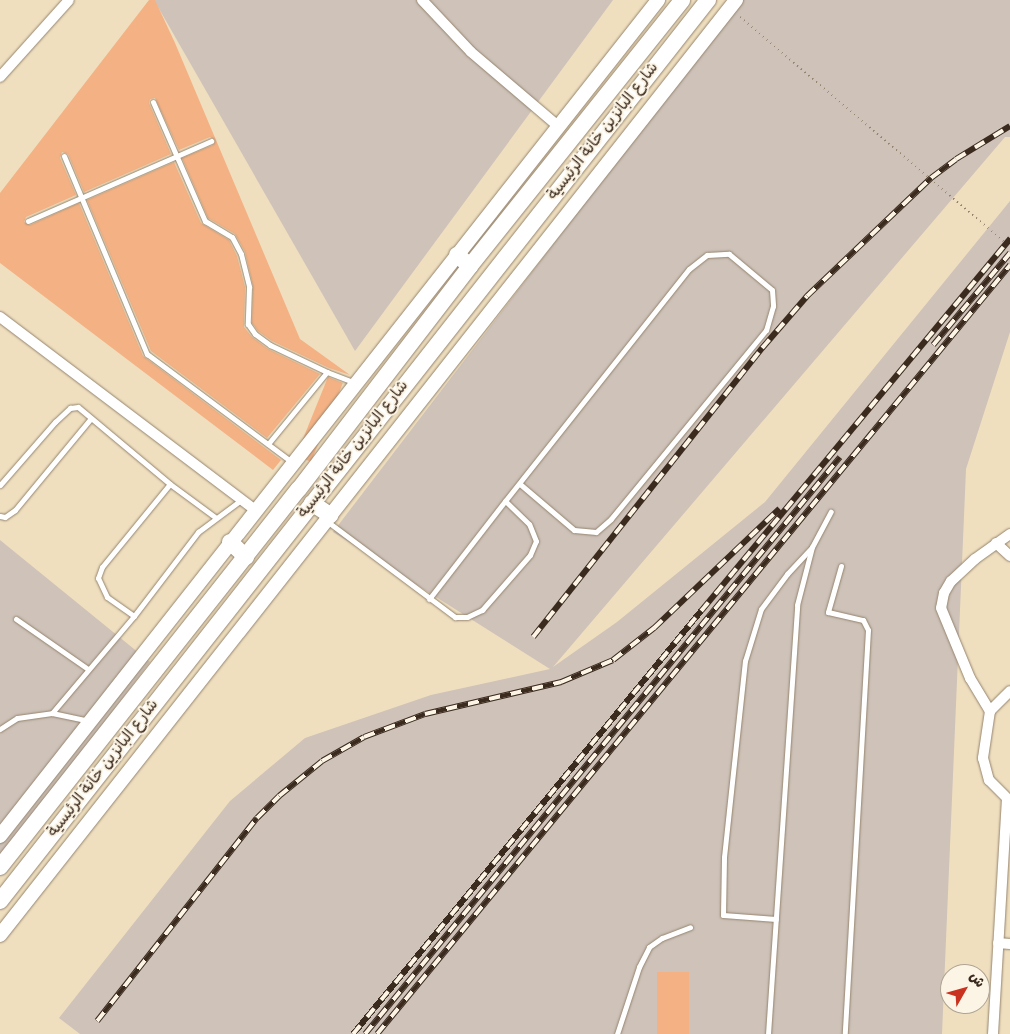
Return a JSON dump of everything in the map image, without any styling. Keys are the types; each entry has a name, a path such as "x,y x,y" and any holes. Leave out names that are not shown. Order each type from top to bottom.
{"highway":[{"name":"شارع البانزين خانة الرئيسية","path":"0,867 246,557 470,266 682,0"},
{"name":"شارع البانزين خانة الرئيسية","path":"0,901 708,0"},
{"path":"457,255 470,266"},
{"path":"312,503 328,518"},
{"path":"230,542 246,557"}],"main road":[{"path":"1,833 658,0"},
{"path":"0,935 733,4"}],"street":[{"path":"1,73 69,0"},
{"path":"422,0 472,52 558,126"},
{"path":"0,316 255,510"},
{"path":"990,711 970,678 941,608 941,601 951,582 996,543 1010,534"},
{"path":"996,543 1010,556"},
{"path":"1002,1034 993,1034 1008,800 989,780 983,758 990,711 1010,691"},
{"path":"998,943 1010,944"}],"lane":[{"path":"153,102 205,221 232,237 241,254 249,286 248,324 255,334 270,345 355,383"},
{"path":"28,221 211,141"},
{"path":"64,156 147,354 292,462"},
{"path":"429,598 689,269 708,255 729,254 772,290 773,306 766,330 611,519 596,532 574,530 520,484"},
{"path":"268,444 327,372"},
{"path":"0,485 55,422 70,408 78,408 170,484 215,517"},
{"path":"0,516 4,517 15,510 91,418"},
{"path":"134,616 107,596 98,578 102,567 170,484"},
{"path":"52,713 134,616 198,532 215,517 241,499"},
{"path":"328,518 455,617 467,617 482,610 530,555 536,541 529,524 505,501"},
{"path":"776,919 723,915 724,857 746,661 762,609 787,574 812,547 832,512"},
{"path":"768,1034 797,605 812,547"},
{"path":"841,566 828,612 863,620 868,630 846,1034"},
{"path":"16,619 88,669"},
{"path":"0,729 17,718 52,713 90,721"},
{"path":"617,1034 639,967 649,947 662,938 690,927"}],"path":[{"path":"733,4 1010,247"}],"shaded area":[{"path":"154,0 613,0 355,351"},
{"path":"740,0 1010,0 1010,137 1005,137 553,667 617,622 765,502 1010,201 1010,332 966,469 945,964 940,964 942,1034 80,1034 59,1018 230,801 305,738 431,695 550,669 333,532"},
{"path":"0,540 150,662 0,860"}],"building":[{"path":"149,0 155,0 175,43 300,339 350,375 329,368 272,341 258,331 252,323 253,286 245,252 235,234 208,218 182,158 213,145 215,140 210,137 179,150 155,98 150,99 149,103 171,154 84,192 68,154 62,152 60,158 76,195 26,217 24,222 30,225 79,203 143,356 281,460 273,470 0,263 0,193"},
{"path":"174,162 201,223 229,240 237,256 245,287 244,327 252,337 268,349 320,374 267,438 151,351 87,200"},
{"path":"328,377 343,383 311,462 296,456"},
{"path":"657,972 689,972 689,1034 657,1034"}],"railway":[{"path":"533,637 762,348 807,296 931,178 956,159 1010,126"},
{"path":"353,1034 1010,239"},
{"path":"933,345 1010,253"},
{"path":"377,1034 1010,265"},
{"path":"365,1034 840,457"},
{"path":"97,1021 257,818 279,796 322,761 364,737 425,714 561,682 613,660 654,628 779,509"}]}
